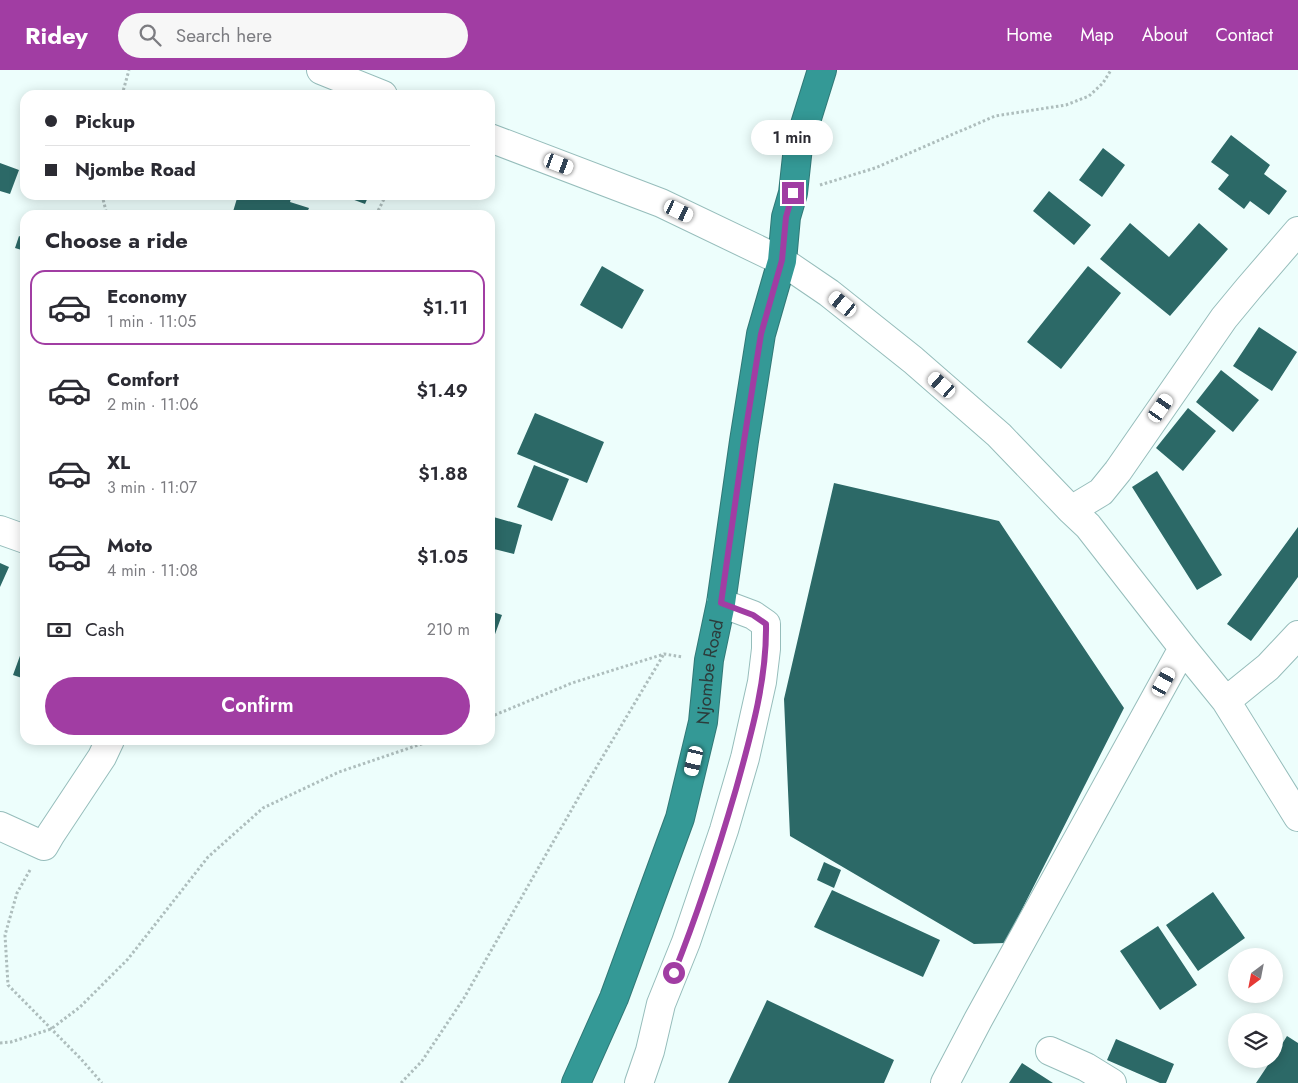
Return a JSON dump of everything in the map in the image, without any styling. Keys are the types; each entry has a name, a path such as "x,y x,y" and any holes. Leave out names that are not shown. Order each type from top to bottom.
{"highway":[{"name":"Njombe Road","path":"576,1083 614,998 680,818 703,722 709,660 721,603 761,334 782,260 786,217 793,193 798,147 822,70"}],"street":[{"path":"321,70 371,90"},
{"path":"495,140 661,203 782,260 829,293 921,366 999,435 1088,526 1226,701 1298,817"},
{"path":"1071,510 1101,492 1118,472 1224,318 1298,231"},
{"path":"0,530 20,538"},
{"path":"639,1083 650,1051 661,1004 686,942 724,830 745,758 762,682 766,649 766,624 753,615 721,603"},
{"path":"1226,701 1268,667 1298,635"},
{"path":"945,1083 1183,648"},
{"path":"0,826 44,846 50,834 102,757 108,745"},
{"path":"1050,1051 1112,1083"}],"path":[{"path":"123,90 129,70"},
{"path":"793,193 875,168 996,116 1066,106 1089,96 1103,83 1111,70"},
{"path":"495,714 572,683 664,654 709,660"},
{"path":"401,1083 422,1061 464,998 584,788 664,654"},
{"path":"0,1043 11,1042 51,1029 80,1007 128,959 208,857 263,808 339,772 418,745"},
{"path":"44,846 16,893 5,935 8,985 102,1083"}],"building":[{"path":"1231,135 1270,165 1264,174 1287,191 1269,215 1250,201 1244,209 1218,189 1229,175 1211,162"},
{"path":"1103,148 1125,165 1102,197 1079,180"},
{"path":"0,163 19,170 10,194 0,191"},
{"path":"1049,191 1091,225 1074,245 1033,211"},
{"path":"236,200 291,200 290,202 309,208 308,210 234,210"},
{"path":"354,200 367,200 365,204"},
{"path":"1130,223 1169,257 1199,223 1228,249 1170,316 1100,259"},
{"path":"19,236 20,250 15,248"},
{"path":"602,266 644,290 622,329 580,305"},
{"path":"1088,266 1121,293 1061,369 1027,342"},
{"path":"1259,327 1297,352 1272,391 1233,366"},
{"path":"1221,370 1259,400 1233,432 1196,402"},
{"path":"1188,408 1216,431 1183,471 1156,448"},
{"path":"535,413 604,442 587,483 517,454"},
{"path":"534,465 569,479 552,521 517,507"},
{"path":"1157,471 1222,575 1197,590 1132,487"},
{"path":"834,483 999,521 1124,708 1005,943 974,944 790,836 784,699"},
{"path":"495,517 522,525 514,554 495,549"},
{"path":"1298,527 1298,577 1251,641 1227,624"},
{"path":"0,563 9,567 0,587"},
{"path":"495,613 502,615 495,634"},
{"path":"20,656 20,677 13,675"},
{"path":"824,862 841,870 834,888 817,880"},
{"path":"832,890 940,940 923,977 814,927"},
{"path":"1213,892 1245,938 1228,948 1228,950 1198,971 1166,925"},
{"path":"1158,926 1197,985 1160,1010 1120,951"},
{"path":"767,1000 894,1060 884,1083 728,1083"},
{"path":"1287,1036 1298,1043 1298,1083 1256,1083 1266,1068 1283,1068 1283,1042"},
{"path":"1116,1039 1174,1064 1166,1083 1160,1083 1107,1060"},
{"path":"1022,1063 1053,1083 1009,1083"}],"route":[{"path":"674,973 724,830 745,758 762,682 766,649 766,624 753,615 721,603 761,334 782,260 786,217 793,193"}]}
